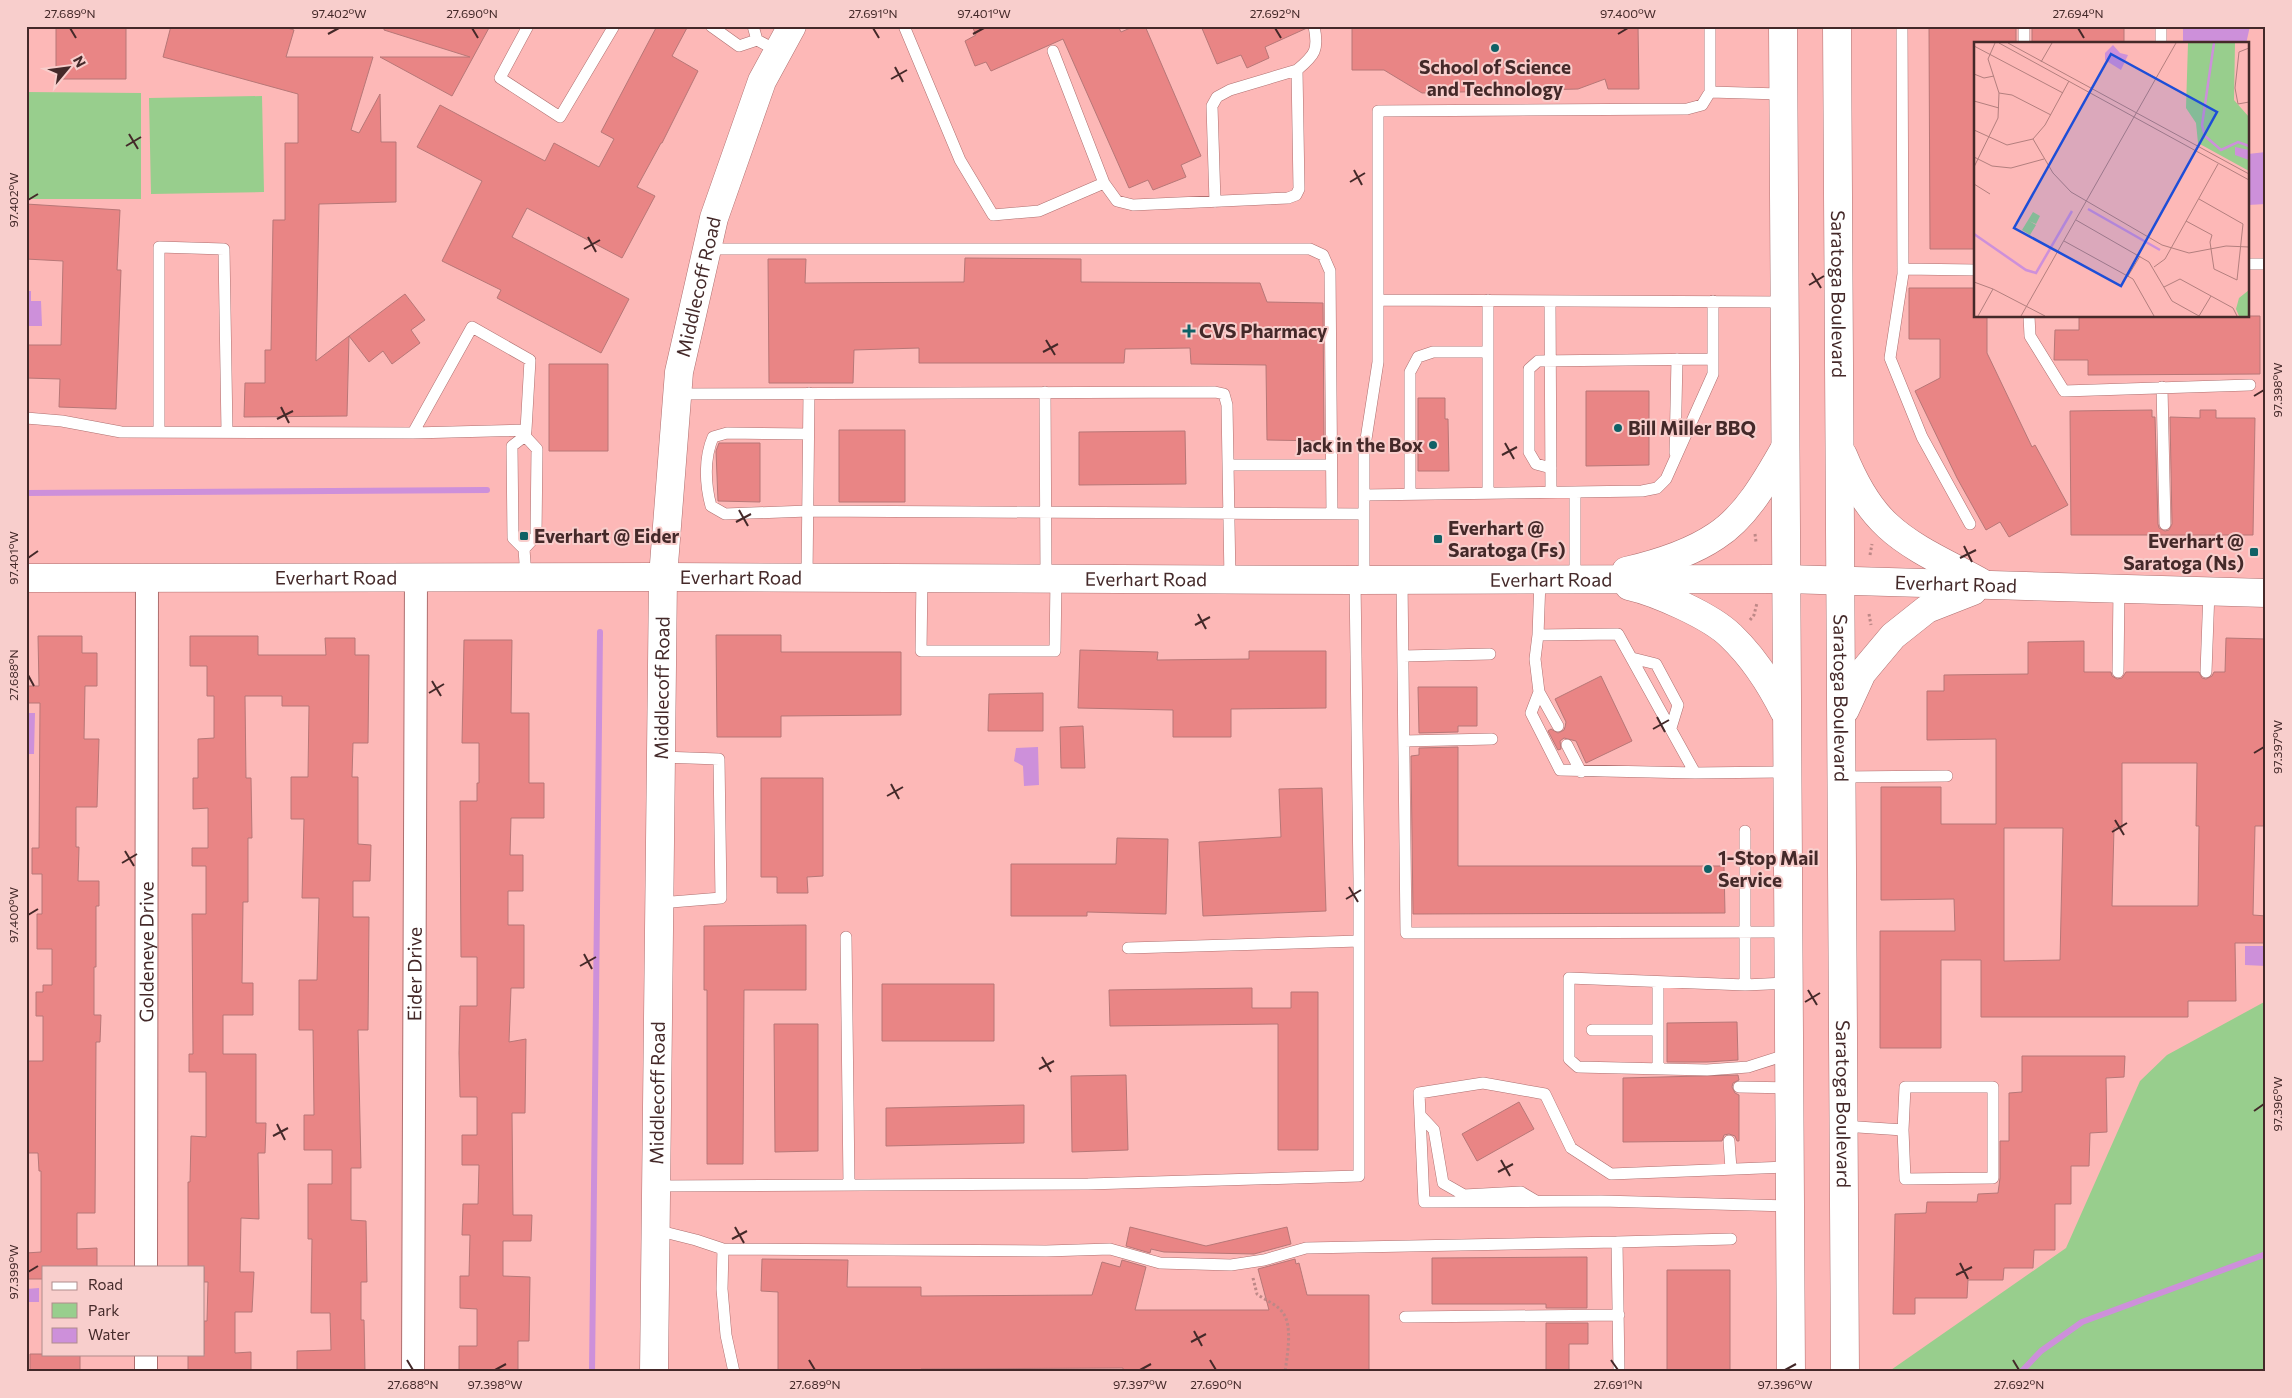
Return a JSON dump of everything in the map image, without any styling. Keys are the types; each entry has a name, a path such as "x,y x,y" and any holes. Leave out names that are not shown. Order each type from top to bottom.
{"main road":[{"name":"Middlecoff Road","path":"654,1372 663,577 679,372 714,218 762,81 768,45 792,26"},
{"path":"1783,26 1790,1372"},
{"name":"Saratoga Boulevard","path":"1837,26 1845,1372"},
{"path":"1839,444 1850,474 1865,500 1888,527 1918,547 1988,586"},
{"path":"1583,579 1637,568 1669,557 1717,536 1747,507 1771,474 1786,446"},
{"name":"Everhart Road","path":"26,578 1786,579 2266,593"},
{"path":"1583,579 1643,589 1692,610 1731,635 1762,672 1786,715"},
{"path":"1841,718 1862,673 1892,636 1927,609 1988,586"}],"street":[{"name":"Eider Drive","path":"413,1372 416,577"},
{"name":"Goldeneye Drive","path":"146,1266 147,578"},
{"path":"146,1356 146,1372"}],"lane":[{"path":"528,26 500,78 560,117 614,26"},
{"path":"711,26 740,46 768,45"},
{"path":"753,26 768,45"},
{"path":"904,26 960,160 993,215 1039,211 1104,182"},
{"path":"1214,202 1212,106 1217,97 1230,90 1297,70 1314,56 1317,39 1314,26"},
{"path":"656,1186 1088,1184 1359,1176 1359,580 1364,514 1364,452 1378,362 1378,112 1686,109 1702,105 1710,92 1710,26"},
{"path":"1902,26 1902,269 1890,358 1922,436 1970,524"},
{"path":"2024,26 2024,42"},
{"path":"2161,26 2161,42"},
{"path":"1053,51 1104,182 1117,201 1133,205 1288,198 1296,195 1299,189 1297,70"},
{"path":"1710,92 1783,94"},
{"path":"159,432 159,247 224,249 227,432"},
{"path":"707,249 1310,249 1323,255 1330,271 1332,514"},
{"path":"2250,264 2266,264"},
{"path":"1902,269 1974,270"},
{"path":"1378,300 1785,302"},
{"path":"1488,300 1488,493"},
{"path":"1550,301 1552,492"},
{"path":"1364,495 1642,491 1656,488 1666,479 1713,374 1713,301"},
{"path":"2029,318 2030,336 2064,391 2250,385"},
{"path":"413,433 472,327 530,360 526,433 537,449 536,536 524,549"},
{"path":"1410,494 1410,372 1418,357 1433,352 1488,352"},
{"path":"1675,459 1676,359"},
{"path":"1552,468 1536,464 1529,452 1529,369 1538,360 1713,359"},
{"path":"2162,387 2165,524"},
{"path":"677,394 1045,392 1215,392 1224,394 1228,404 1230,580"},
{"path":"922,578 921,651 1055,651 1046,513 1045,392"},
{"path":"807,577 809,393"},
{"path":"26,418 62,421 121,432 526,433"},
{"path":"526,433 512,446 513,538 524,549 526,577"},
{"path":"808,434 727,434 713,437 707,450 706,491 711,506 725,514 808,511 1364,514"},
{"path":"1228,465 1331,465"},
{"path":"1575,492 1583,579"},
{"path":"1402,580 1406,933 1788,932"},
{"path":"1540,580 1535,659 1539,692 1558,726"},
{"path":"2118,672 2119,589"},
{"path":"2206,672 2209,591"},
{"path":"1538,635 1618,634 1695,773"},
{"path":"1403,656 1490,654"},
{"path":"1632,658 1656,664 1678,705 1671,728"},
{"path":"1539,692 1531,713 1560,770 1580,772 1786,772"},
{"path":"1404,741 1492,739"},
{"path":"1567,745 1580,772"},
{"path":"659,903 721,898 719,759 661,757"},
{"path":"1840,777 1947,776"},
{"path":"1745,831 1745,985"},
{"path":"846,937 849,1184"},
{"path":"1128,948 1359,941"},
{"path":"1788,983 1745,985 1569,978 1569,1059 1578,1067 1706,1070 1748,1067 1789,1054"},
{"path":"1658,982 1658,1069"},
{"path":"1592,1030 1658,1030"},
{"path":"1789,1167 1611,1174 1571,1148 1545,1094 1483,1083 1419,1092 1424,1202 1601,1201 1790,1206"},
{"path":"1739,1087 1789,1088"},
{"path":"1905,1087 1993,1087 1993,1178 1905,1179 1904,1130 1905,1087"},
{"path":"1420,1114 1434,1130 1444,1182 1464,1195 1521,1192 1536,1201"},
{"path":"1843,1126 1904,1130"},
{"path":"1729,1142 1731,1169"},
{"path":"656,1230 723,1249 1046,1251 1110,1249 1160,1263 1231,1265 1306,1248 1731,1239"},
{"path":"1617,1242 1620,1372"},
{"path":"723,1249 722,1289 726,1334 734,1372"},
{"path":"1405,1317 1619,1315"}],"path":[{"path":"1870,556 1872,543"},
{"path":"1757,603 1754,615 1760,614"},
{"path":"1249,1262 1257,1294 1283,1311 1286,1318 1288,1352 1285,1372"}],"green space":[{"path":"26,92 141,93 141,199 26,199"},
{"path":"262,96 264,192 151,194 149,98"},
{"path":"2266,1001 2266,1372 1888,1372 2066,1248 2140,1081 2167,1055"}],"water":[{"path":"2183,26 2250,26 2246,42 2183,42"},
{"path":"2266,152 2266,204 2250,205 2250,154"},
{"path":"26,291 31,291 31,301 41,301 42,326 27,326"},
{"path":"29,713 35,713 34,754 26,754 26,717 29,717"},
{"path":"1038,747 1039,785 1024,786 1023,766 1014,761 1016,748"},
{"path":"2245,946 2266,946 2266,966 2245,965"},
{"path":"39,1288 39,1302 26,1302 26,1289"}],"building":[{"path":"56,26 126,26 126,79 56,79"},
{"path":"171,26 281,26 294,30 286,57 373,57 351,130 359,133 380,94 381,142 396,142 396,202 319,204 316,361 349,336 347,416 244,417 245,383 265,383 265,350 271,350 273,220 285,220 285,143 298,143 298,94 163,57"},
{"path":"384,26 490,26 452,96 380,57 470,57 384,30"},
{"path":"657,26 688,26 672,56 698,71 662,143 637,187 655,196 622,258 527,208 512,237 629,299 601,353 497,298 501,290 442,261 482,181 417,147 440,105 545,161 554,143 599,167 614,139 601,132"},
{"path":"972,26 1118,26 1121,32 1135,26 1145,26 1201,156 1181,165 1186,177 1153,190 1148,180 1129,188 1063,39 991,71 986,62 975,66 965,41 976,35"},
{"path":"1201,26 1307,26 1307,28 1265,47 1269,58 1247,68 1241,55 1217,64"},
{"name":"School of Science and Technology","path":"1352,26 1638,26 1639,89 1608,89 1605,79 1578,89 1422,93 1384,70 1352,70"},
{"path":"1929,26 2016,26 2016,42 1974,42 1974,249 1930,249"},
{"path":"2032,26 2124,26 2124,42 2032,42"},
{"path":"26,204 120,210 117,270 121,270 116,409 59,407 60,379 26,378 26,345 61,345 63,261 26,259"},
{"path":"965,258 1081,259 1081,282 1260,283 1267,302 1323,303 1324,441 1267,440 1266,365 1191,364 1190,348 1125,349 1124,363 919,363 919,348 854,350 853,383 769,383 768,259 806,259 805,283 964,282"},
{"path":"1909,288 1974,288 1974,318 1987,318 1987,353 2032,447 2035,445 2068,505 2009,537 2000,522 1986,530 1957,478 1915,391 1940,378 1940,339 1909,339"},
{"path":"405,294 425,320 411,330 420,343 392,364 383,351 369,362 349,336"},
{"path":"2250,316 2260,316 2260,374 2088,375 2088,360 2054,360 2055,330 2079,330 2079,318 2250,318"},
{"path":"549,364 608,364 608,451 549,451"},
{"name":"Bill Miller BBQ","path":"1586,391 1649,391 1649,465 1586,466"},
{"name":"Jack in the Box","path":"1418,398 1445,398 1445,419 1448,419 1449,471 1418,471"},
{"path":"2152,410 2152,417 2155,417 2158,524 2159,528 2165,531 2169,530 2172,524 2170,417 2200,418 2200,410 2216,410 2216,418 2255,418 2253,535 2071,535 2070,411"},
{"path":"839,430 905,430 905,502 839,502"},
{"path":"1185,431 1186,484 1079,485 1079,432"},
{"path":"719,443 760,443 760,502 718,501 716,451"},
{"path":"716,635 781,635 781,652 901,652 901,715 781,716 781,737 717,737"},
{"path":"38,636 82,636 82,653 97,653 97,686 85,686 84,739 99,739 97,807 76,807 76,847 79,847 78,881 99,881 99,906 96,906 96,967 94,967 94,1015 101,1015 100,1042 96,1042 95,1213 77,1213 77,1249 97,1248 97,1266 42,1266 42,1279 26,1279 26,1253 41,1252 41,1171 39,1171 38,1153 26,1153 26,1061 43,1061 43,1016 36,1016 36,992 43,992 43,985 52,985 52,949 37,949 37,914 42,914 42,874 32,874 32,848 39,848 40,703 26,703 26,686 39,686"},
{"path":"190,636 258,636 258,655 326,655 325,638 355,638 355,655 369,655 368,743 353,743 352,777 358,777 358,844 371,845 370,881 353,881 353,917 369,917 368,1030 358,1030 361,1168 351,1168 351,1220 366,1221 367,1282 361,1282 361,1320 364,1320 365,1372 297,1372 297,1351 331,1350 330,1313 311,1313 312,1239 308,1239 308,1184 332,1184 332,1150 304,1150 304,1115 314,1115 313,1030 299,1030 299,980 317,980 319,898 302,898 304,819 291,819 291,777 308,777 309,706 282,706 282,696 245,696 246,778 251,778 252,838 248,838 248,902 243,902 242,983 253,983 253,1015 223,1015 223,1054 256,1054 256,1123 266,1123 265,1153 258,1153 259,1219 241,1218 240,1272 254,1272 252,1312 235,1312 235,1353 251,1352 251,1372 188,1372 188,1356 205,1356 208,1282 205,1282 205,1266 188,1266 188,1182 190,1182 191,1136 206,1137 206,1072 189,1072 189,1054 193,1054 192,914 206,914 206,866 192,866 192,848 208,848 208,808 193,809 193,778 198,778 198,739 214,738 214,696 207,696 207,666 190,666"},
{"path":"2226,638 2266,639 2266,826 2255,826 2253,915 2266,916 2266,943 2235,943 2236,1001 2188,1001 2188,1017 1981,1017 1981,960 1941,960 1941,1048 1880,1048 1880,931 1955,931 1954,899 1881,900 1881,787 1941,787 1941,824 1996,824 1996,739 1927,740 1927,691 1944,691 1944,675 2028,674 2028,642 2084,641 2084,672 2111,672 2112,676 2117,679 2122,678 2126,672 2199,672 2202,678 2206,679 2212,676 2214,672 2225,672","holes":["2122,763 2197,763 2196,826 2199,826 2198,906 2112,906 2114,828 2122,828","2004,828 2063,828 2060,960 2004,961"]},
{"path":"464,640 512,640 511,713 529,713 529,783 544,783 544,818 511,818 510,855 523,855 523,891 508,891 508,925 524,925 524,988 511,988 509,1042 526,1039 525,1113 512,1113 513,1215 532,1215 531,1241 503,1241 503,1276 530,1277 529,1341 518,1341 518,1372 459,1372 459,1346 477,1346 477,1309 460,1308 460,1276 469,1276 470,1235 462,1235 463,1204 478,1204 479,1165 462,1165 462,1135 477,1135 477,1097 460,1097 460,1006 477,1006 477,957 461,957 460,801 477,801 477,783 479,783 479,743 462,743"},
{"path":"1080,650 1158,652 1157,660 1249,659 1249,651 1326,651 1326,708 1231,709 1231,737 1173,737 1173,710 1078,708"},
{"path":"1601,676 1632,741 1586,763 1576,741 1564,738 1560,741 1561,749 1558,750 1548,731 1551,729 1558,733 1564,730 1565,727 1566,722 1555,699"},
{"path":"1418,687 1477,687 1477,726 1458,726 1458,732 1419,733"},
{"path":"1043,693 1043,731 988,731 989,694"},
{"path":"1083,726 1085,768 1061,768 1060,727"},
{"path":"1458,747 1458,866 1724,866 1725,913 1413,914 1411,756 1419,755 1419,748"},
{"path":"761,778 823,778 823,876 807,877 808,893 777,893 777,877 761,877"},
{"path":"1322,788 1326,911 1203,916 1199,842 1281,837 1279,789"},
{"path":"1117,838 1168,839 1166,914 1087,912 1087,916 1011,916 1011,864 1116,864"},
{"path":"806,925 806,990 744,990 743,1164 707,1164 707,990 704,990 704,926"},
{"path":"882,984 994,984 994,1041 882,1041"},
{"path":"1252,988 1252,1008 1291,1008 1291,992 1318,992 1318,1150 1278,1150 1278,1024 1110,1026 1109,990"},
{"path":"1737,1022 1738,1060 1667,1062 1667,1023"},
{"path":"774,1024 818,1024 818,1151 775,1152"},
{"path":"2022,1056 2125,1056 2124,1077 2106,1078 2107,1132 2090,1133 2089,1166 2071,1166 2071,1204 2055,1204 2055,1250 2034,1250 2033,1268 2004,1268 2003,1280 1968,1280 1967,1298 1915,1298 1915,1314 1893,1314 1895,1214 1926,1213 1927,1202 1977,1202 1978,1194 1998,1193 2000,1141 2009,1141 2009,1093 2022,1092"},
{"path":"1126,1075 1128,1150 1072,1152 1071,1076"},
{"path":"1738,1075 1739,1080 1733,1083 1732,1087 1735,1093 1739,1095 1739,1141 1737,1141 1735,1136 1729,1134 1724,1135 1722,1141 1623,1142 1623,1078"},
{"path":"1519,1102 1534,1129 1477,1161 1462,1134"},
{"path":"1024,1105 1024,1143 886,1146 886,1108"},
{"path":"1130,1227 1206,1246 1287,1227 1291,1244 1254,1254 1164,1252 1151,1249 1150,1253 1126,1246"},
{"path":"1587,1257 1587,1308 1546,1308 1546,1304 1432,1304 1432,1258"},
{"path":"762,1259 848,1260 847,1287 921,1287 921,1296 1092,1295 1102,1262 1120,1267 1122,1260 1146,1267 1135,1310 1269,1310 1258,1269 1295,1259 1296,1264 1299,1263 1307,1295 1369,1295 1369,1372 1123,1372 1123,1368 921,1369 921,1372 778,1372 778,1292 761,1291"},
{"path":"1667,1270 1730,1270 1730,1372 1667,1372"},
{"path":"1546,1323 1588,1323 1588,1344 1569,1344 1569,1372 1546,1372"},
{"path":"30,1354 42,1354 42,1356 80,1356 80,1372 30,1372"}],"waterway":[{"path":"26,493 487,490"},
{"path":"592,1372 600,632"},
{"path":"2021,1372 2041,1351 2082,1322 2266,1254"}],"place":[{"name":"School of Science and Technology","path":"1495,48"},
{"name":"CVS Pharmacy","path":"1189,331"},
{"name":"Bill Miller BBQ","path":"1618,428"},
{"name":"Jack in the Box","path":"1433,445"},
{"name":"Everhart @ Eider","path":"524,536"},
{"name":"Everhart @ Saratoga (Fs)","path":"1438,539"},
{"name":"Everhart @ Saratoga (Ns)","path":"2254,552"},
{"name":"1-Stop Mail Service","path":"1708,869"}]}
